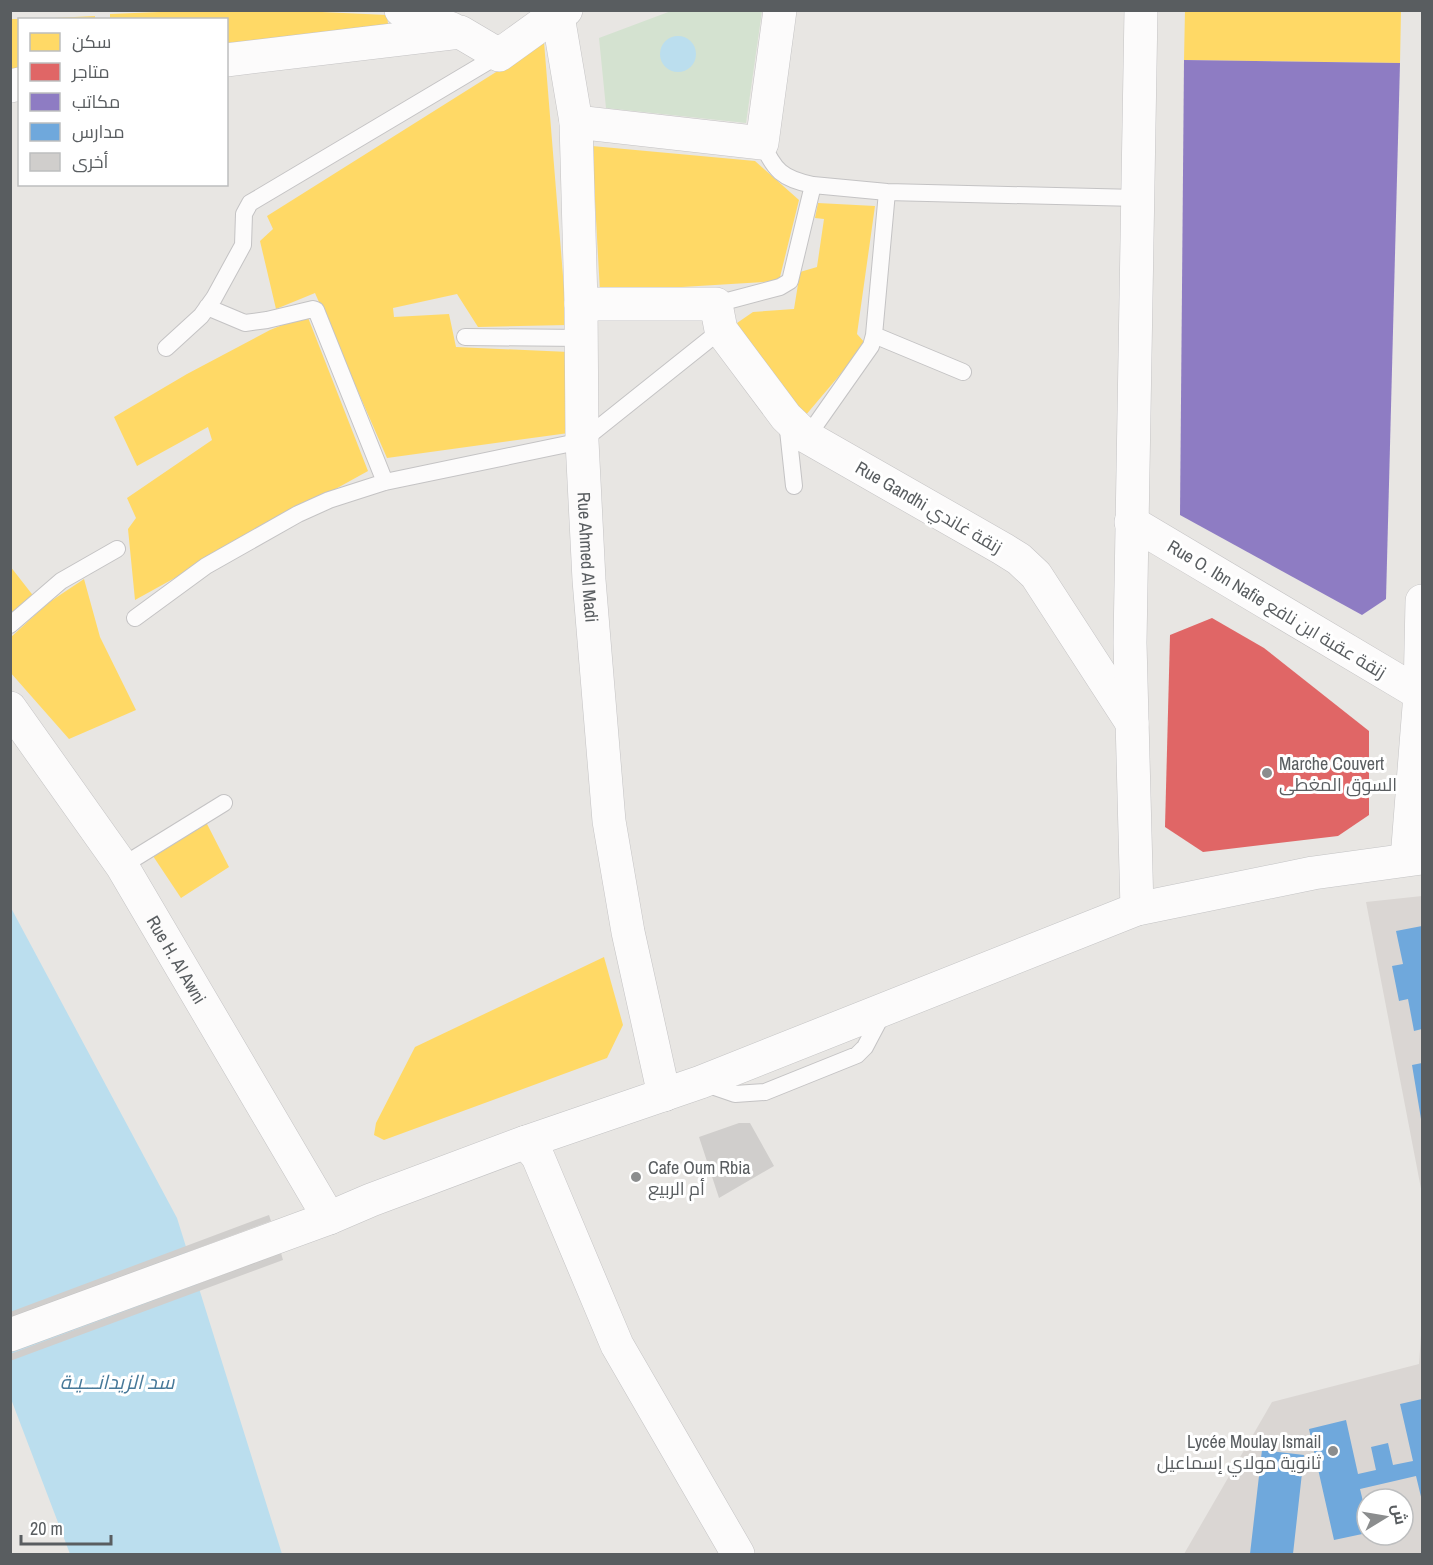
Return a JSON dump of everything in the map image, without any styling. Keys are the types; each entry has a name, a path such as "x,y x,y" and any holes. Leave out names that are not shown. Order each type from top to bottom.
{"street":[{"path":"401,10 459,32 499,56 560,12"},
{"path":"576,122 762,142 780,10"},
{"path":"1137,909 1132,723 1131,522 1141,10"},
{"name":"Rue Ahmed Al Madi","path":"560,12 576,122 582,338 582,441 591,604 609,821 628,932 664,1095"},
{"path":"228,60 459,32"},
{"path":"581,304 718,317"},
{"name":"Rue Gandhi زنقة غاندي","path":"718,317 797,427 1019,559 1036,575 1132,723"},
{"name":"Rue O. Ibn Nafie زنقة عقبة ابن نافع","path":"1131,522 1421,694"},
{"path":"10,1335 329,1218 526,1142 701,1082 1137,909 1313,873 1415,859 1422,602"},
{"name":"Rue H. Al Awni","path":"10,708 122,866 329,1218"},
{"path":"526,1142 538,1157 617,1345 738,1554"}],"lane":[{"path":"166,348 207,307 243,245 244,214 250,203 499,56"},
{"path":"762,142 775,168 801,183 813,185 888,192 1137,198"},
{"path":"135,618 206,566 298,514 329,500 385,482 582,441 718,317 790,281 813,185"},
{"path":"794,486 797,427 871,346 888,192"},
{"path":"207,307 245,323 316,310 385,482"},
{"path":"874,335 963,372"},
{"path":"465,337 582,338"},
{"path":"10,626 61,581 117,549"},
{"path":"122,866 224,803"}],"shaded area":[{"path":"1422,896 1422,1194 1366,902"},
{"name":"Lycée Moulay Ismail ثانوية مولاي إسماعيل","path":"1422,1321 1422,1554 1184,1554 1272,1402 1419,1364"}],"green space":[{"path":"671,11 762,11 746,123 606,108 599,38"}],"water":[{"path":"678,36 691,41 696,54 691,67 678,72 665,67 660,54 665,41"},
{"name":"سد الزيدانـــيـة","path":"10,906 177,1218 282,1554 70,1554 11,1399"}],"building: سكن":[{"path":"278,10 387,15 389,33 228,47 228,18 110,18 110,14"},
{"path":"1185,10 1401,10 1400,63 1184,60"},
{"path":"95,16 95,18 54,18"},
{"path":"10,19 18,19 18,70 10,71"},
{"path":"544,42 567,325 478,327 457,294 393,308 394,317 449,314 456,347 569,352 576,432 387,458 315,293 276,309 260,241 273,229 267,216"},
{"path":"592,146 755,161 799,200 779,281 600,292"},
{"path":"818,203 875,206 857,334 866,344 805,416 753,358 737,323 753,312 794,309 800,272 817,267 824,219 815,218"},
{"path":"307,315 368,471 135,600 128,529 136,518 127,498 212,440 208,427 137,466 114,417 187,374 270,330"},
{"path":"10,566 35,598 10,620"},
{"path":"84,579 100,637 136,710 69,739 10,672 10,638 48,603"},
{"path":"205,820 229,867 181,898 151,853"},
{"path":"604,957 623,1025 607,1058 384,1140 374,1135 376,1123 415,1047"}],"building: متاجر":[{"name":"Marche Couvert السوق المغطى","path":"1212,618 1264,648 1369,731 1369,815 1338,836 1203,852 1165,827 1170,635"}],"building: مكاتب":[{"path":"1184,60 1400,63 1386,599 1362,615 1180,515"}],"building: مدارس":[{"path":"1422,926 1422,1029 1414,1031 1408,999 1399,1001 1392,966 1403,964 1396,931"},
{"path":"1422,1063 1422,1118 1421,1119 1412,1065"},
{"path":"1422,1399 1422,1501 1416,1476 1369,1487 1355,1487 1355,1536 1334,1540 1309,1429 1346,1420 1358,1474 1376,1470 1371,1447 1388,1443 1393,1465 1413,1461 1400,1404"},
{"path":"1262,1450 1304,1455 1293,1554 1250,1554"}],"building: أخرى":[{"path":"739,1123 750,1123 774,1166 719,1198 699,1137"},
{"path":"269,1215 271,1221 10,1318 10,1312"},
{"path":"281,1253 283,1260 10,1361 10,1354"}],"place":[{"name":"Marche Couvert السوق المغطى","path":"1267,773"},
{"name":"Cafe Oum Rbia أم الربيع","path":"636,1177"},
{"name":"Lycée Moulay Ismail ثانوية مولاي إسماعيل","path":"1333,1451"}]}
